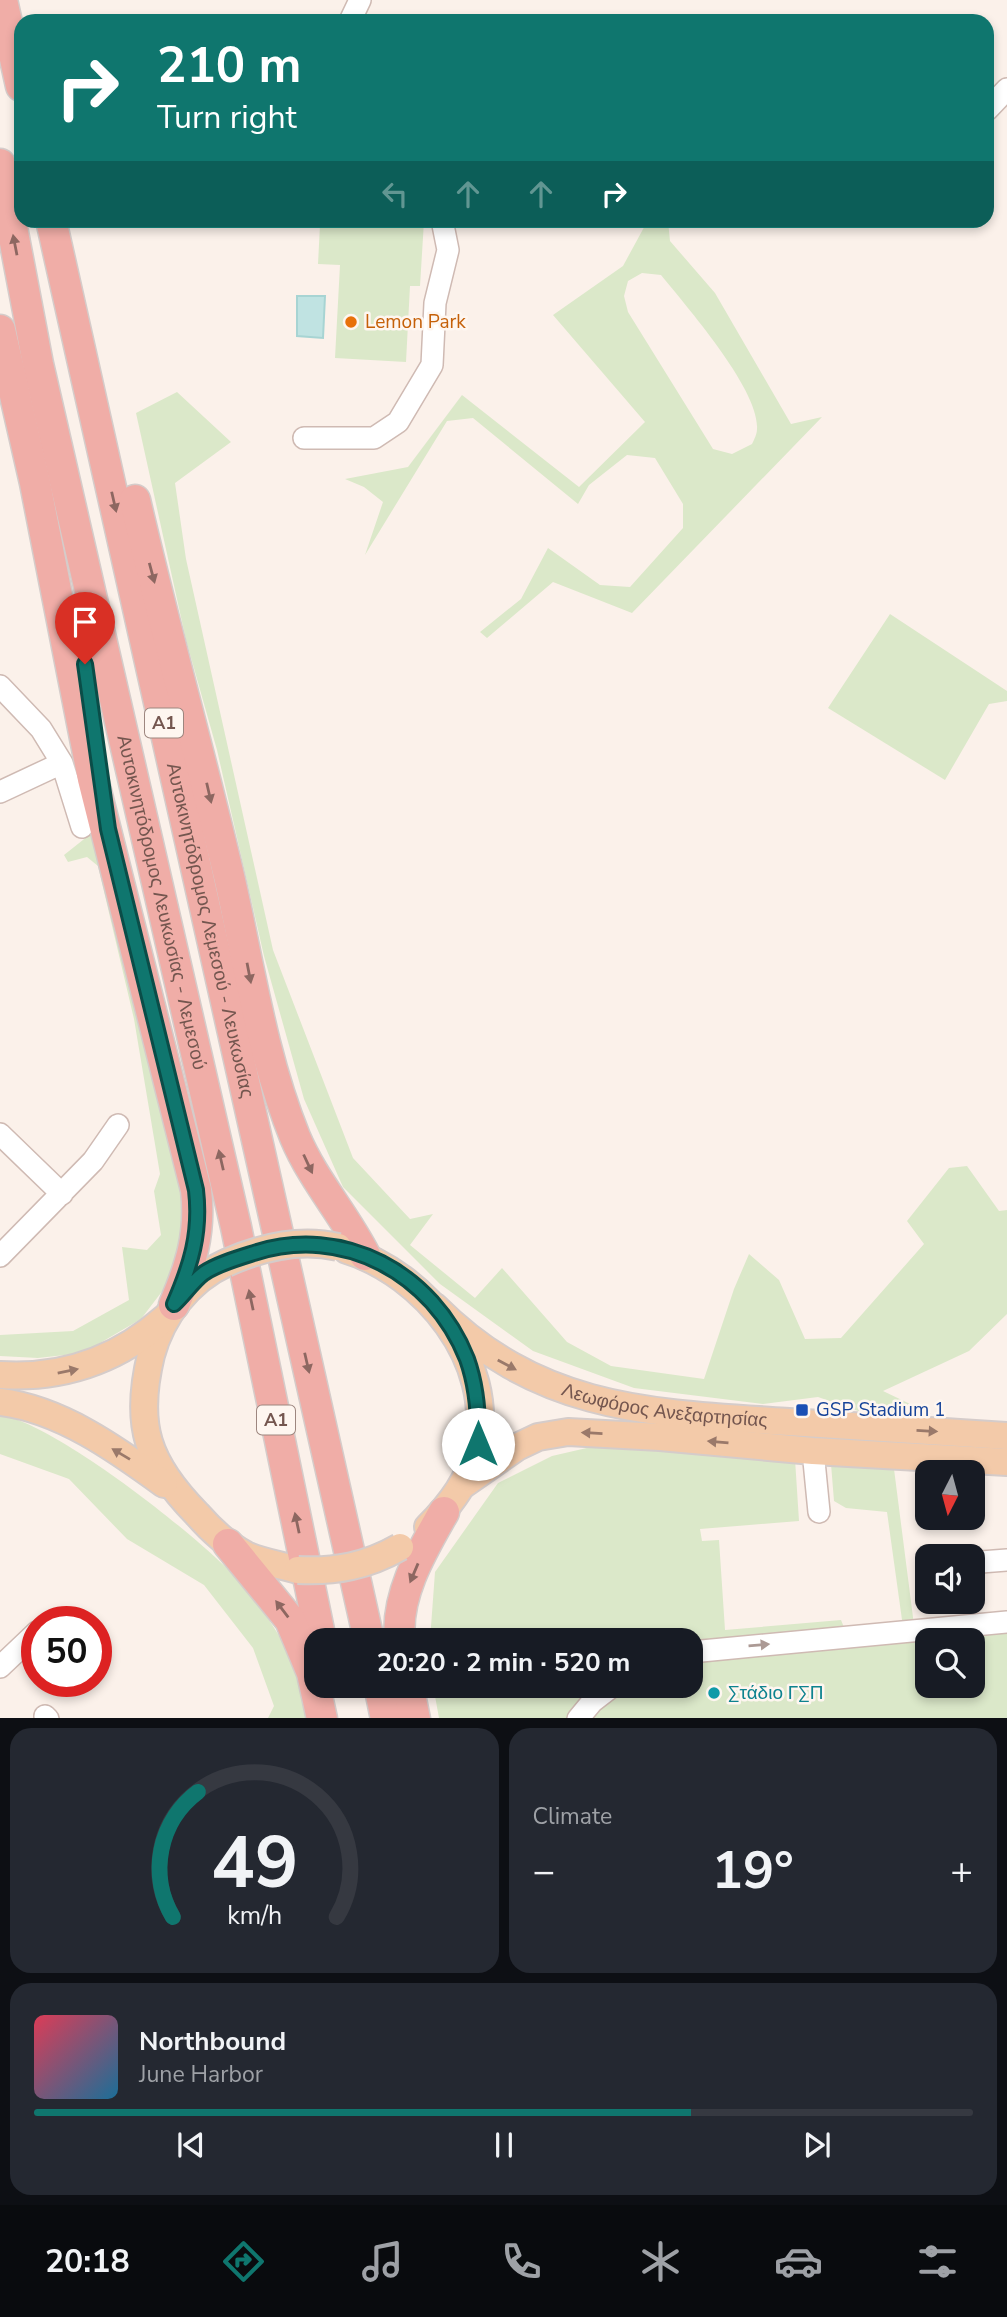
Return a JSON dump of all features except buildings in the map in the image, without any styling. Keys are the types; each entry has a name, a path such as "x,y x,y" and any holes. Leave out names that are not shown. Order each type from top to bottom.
{"highway":[{"path":"2,0 14,54"},
{"name":"Αυτοκινητόδρομος Λευκωσίας - Λεμεσού","path":"0,164 38,364 233,1213 319,1628"},
{"name":"Αυτοκινητόδρομος Λεμεσού - Λευκωσίας","path":"53,228 366,1628"},
{"path":"71,228 148,555 192,718 271,1066 281,1101 314,1177 353,1232 352,1251"},
{"path":"0,271 46,460 77,609 95,828 196,1190 199,1227 196,1245 172,1310"},
{"path":"0,330 35,483 93,779 95,828"},
{"path":"38,364 46,460"},
{"path":"400,1628 405,1592 444,1511"},
{"path":"228,1544 290,1620 312,1673 322,1718"},
{"path":"334,1698 338,1718"},
{"path":"382,1698 386,1718"},
{"path":"411,1698 415,1718"}],"main road":[{"path":"0,1375 47,1374 88,1366 146,1335 204,1273 279,1245 319,1242 352,1251 393,1269 435,1307 449,1324 467,1359 478,1398 478,1444 464,1484 444,1511 426,1529 400,1547 368,1563 345,1569 298,1570 248,1556 228,1544 177,1493 126,1457 62,1421 0,1402"},
{"name":"Λεωφόρος Ανεξαρτησίας","path":"435,1307 471,1342 499,1362 535,1379 603,1402 664,1414 1007,1436"},
{"path":"172,1310 156,1339 143,1404 144,1429 150,1452 177,1493"},
{"name":"Λεωφόρος Ανεξαρτησίας","path":"464,1484 517,1447 538,1437 568,1432 660,1437 813,1451 1007,1462"}],"street":[{"path":"994,103 1007,89"},
{"path":"304,438 374,438 398,422 432,365 435,303 448,250 444,228"},
{"path":"0,686 41,729 95,828"},
{"path":"0,792 62,764"},
{"path":"0,1256 93,1161 118,1125"},
{"path":"0,1134 62,1194"},
{"path":"813,1451 819,1512"},
{"path":"985,1562 1007,1560"},
{"path":"703,1650 1007,1622"},
{"path":"0,1667 21,1647"},
{"path":"578,1718 597,1698"}],"green space":[{"path":"320,228 424,228 420,286 410,286 406,362 335,358 340,265 318,264"},
{"path":"644,228 669,228 670,241 715,293 791,424 822,417 632,613 553,582 487,638 480,632 521,599 548,548 600,585 630,587 683,528 683,504 655,458 627,455 589,485 578,504 473,418 447,421 365,555 383,502 364,487 345,479 408,467 462,395 579,487 645,422 553,315 623,266","holes":["642,273 661,275 735,371 755,412 757,431 752,444 732,454 713,449 628,312 624,296 628,281"]},
{"path":"177,392 231,442 175,483 186,559 273,950 353,1158 410,1219 433,1214 410,1245 475,1298 502,1268 567,1342 611,1366 704,1379 734,1289 749,1254 779,1280 805,1339 841,1338 924,1244 907,1221 949,1168 967,1166 999,1211 1007,1210 1007,1314 969,1351 883,1391 931,1414 864,1413 818,1397 763,1404 634,1388 533,1351 440,1284 343,1187 304,1099 264,956 217,750 186,640 136,413"},
{"path":"890,614 1007,691 1007,701 989,704 945,780 828,708"},
{"path":"93,832 191,1225 170,1281 141,1319 83,1353 38,1358 0,1356 0,1335 73,1331 129,1300 122,1247 147,1250 161,1235 154,1191 160,1174 134,1019 98,866 87,857 68,862 64,855"},
{"path":"0,1415 26,1423 97,1465 177,1524 212,1554 257,1602 281,1638 296,1668 308,1718 268,1718 274,1706 253,1648 204,1585 127,1539 69,1479 0,1454"},
{"path":"604,1444 795,1459 799,1521 700,1529 702,1541 719,1540 725,1630 841,1620 845,1630 703,1645 703,1628 431,1628 435,1572 498,1483 552,1456"},
{"path":"831,1464 894,1469 914,1625 903,1627 887,1512 846,1508 834,1501"},
{"path":"1007,1630 1007,1718 439,1718 435,1698 703,1698 703,1652 915,1637 915,1698 985,1698 985,1632"}],"water":[{"path":"297,296 325,296 323,338 297,336"}],"place":[{"name":"Lemon Park","path":"351,322"},
{"name":"GSP Stadium 1","path":"802,1410"},
{"name":"Στάδιο ΓΣΠ","path":"714,1693"}],"route":[{"path":"85,664 108,829 196,1190 199,1227 196,1245 174,1304 204,1273 240,1257 279,1245 319,1242 365,1255 393,1269 425,1295 449,1324 467,1359 478,1398 478,1444"}]}
